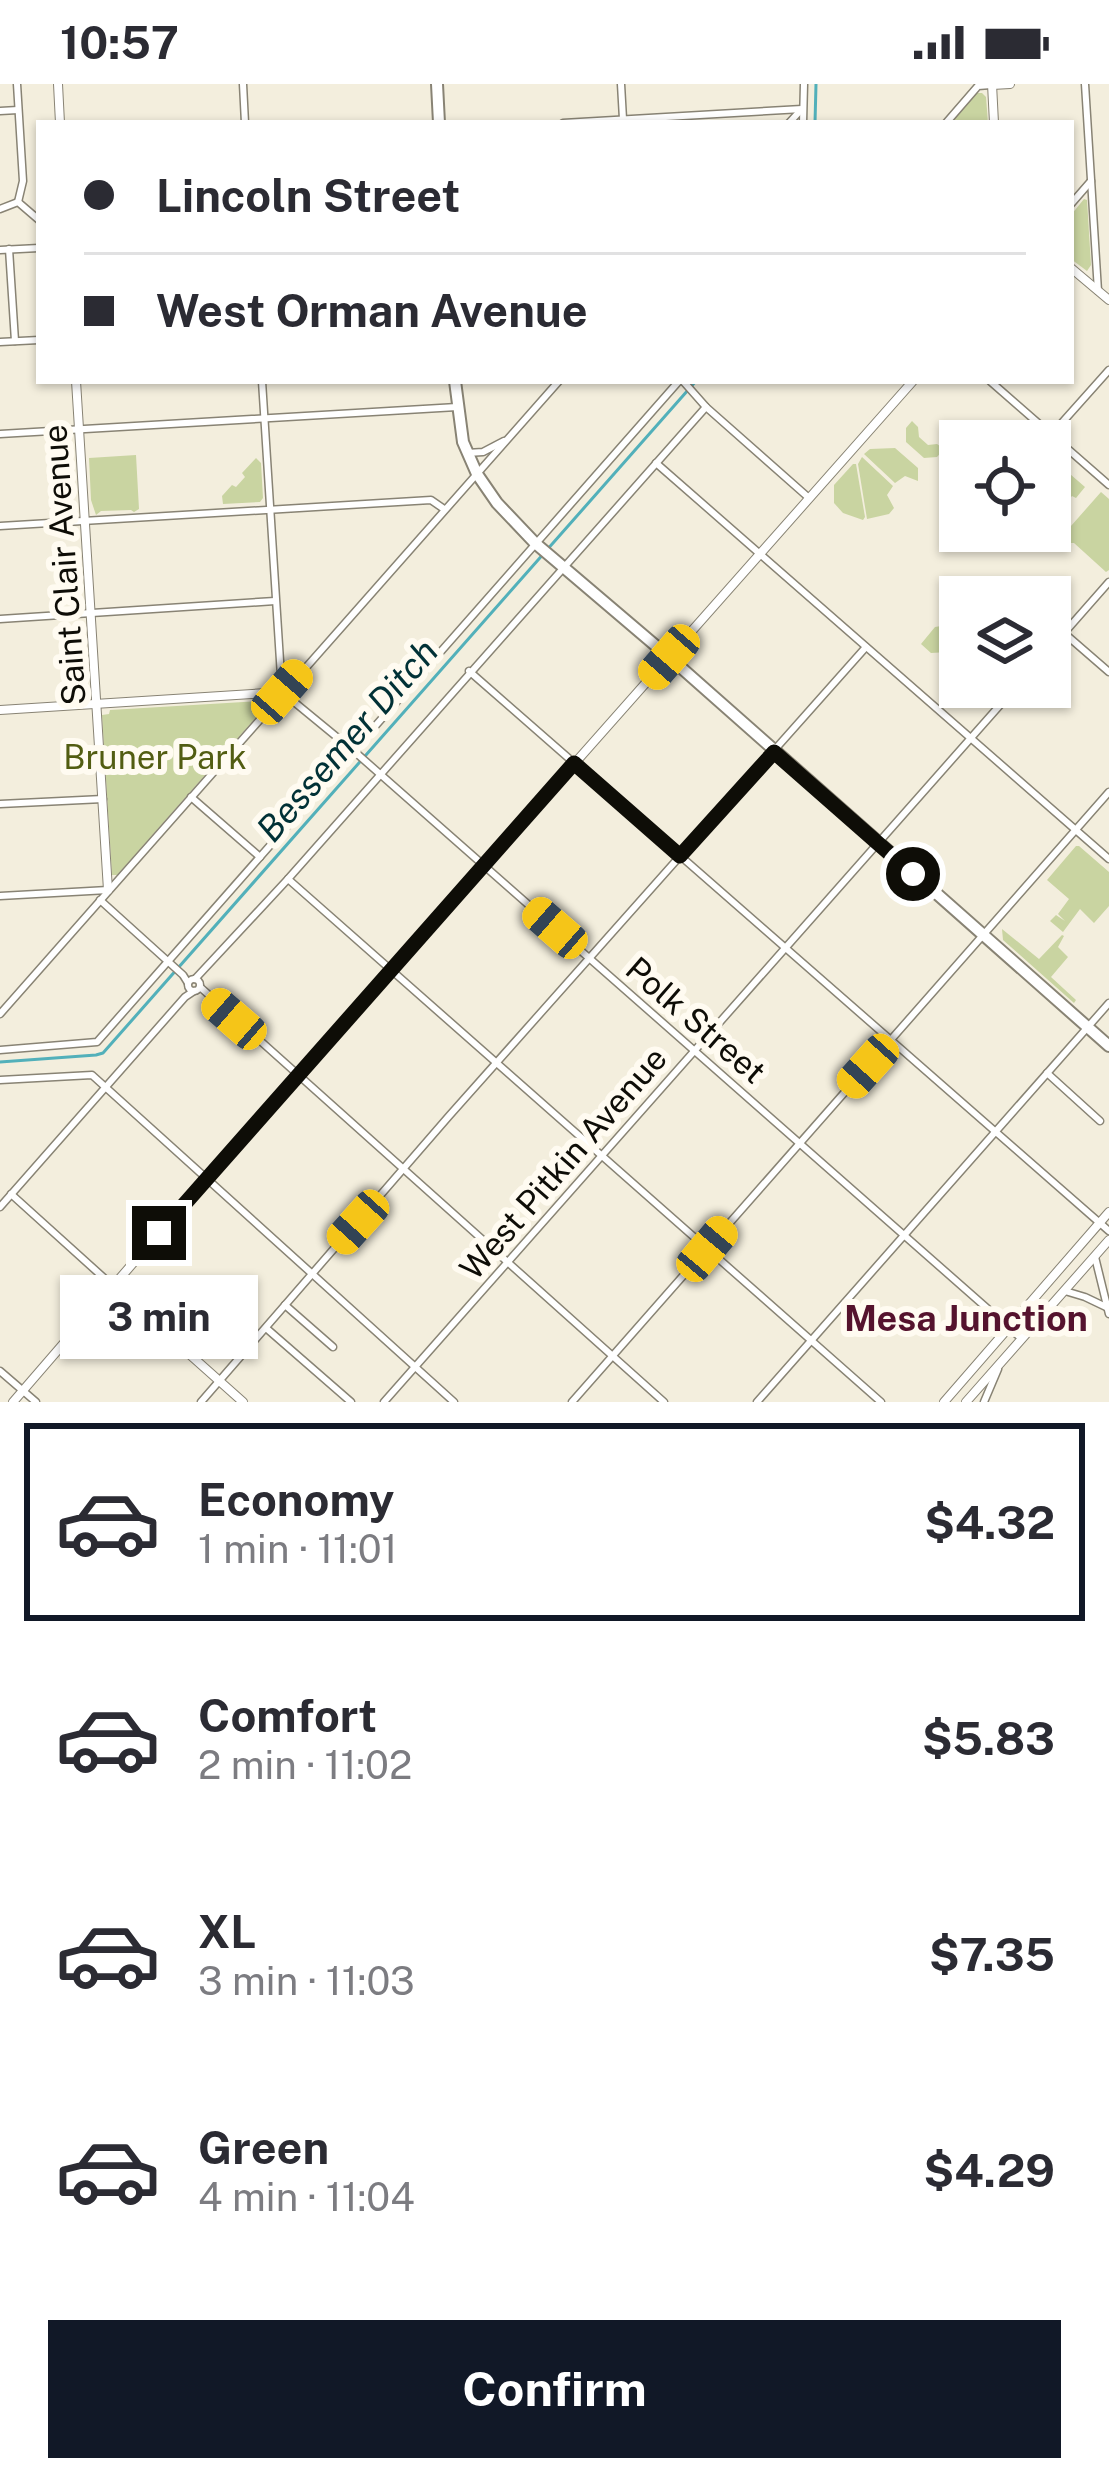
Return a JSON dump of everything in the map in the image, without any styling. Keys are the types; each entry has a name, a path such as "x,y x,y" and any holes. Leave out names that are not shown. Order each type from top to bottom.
{"main road":[{"path":"437,84 439,120"},
{"path":"455,384 467,454 496,503 1109,1046"}],"street":[{"path":"17,84 23,181 18,202"},
{"path":"58,84 60,120"},
{"path":"243,84 245,120"},
{"path":"621,84 624,120"},
{"path":"802,120 804,84"},
{"path":"992,84 994,120"},
{"path":"949,120 978,86 1010,84"},
{"path":"1085,84 1098,291"},
{"path":"639,120 802,109"},
{"path":"792,120 802,109"},
{"path":"0,111 18,110"},
{"path":"1074,201 1091,181"},
{"path":"0,209 18,202"},
{"path":"18,202 36,217"},
{"path":"15,341 5,250 36,248"},
{"path":"1074,271 1109,300"},
{"path":"0,342 36,340"},
{"path":"1064,420 1109,370"},
{"name":"Saint Clair Avenue","path":"76,384 108,890"},
{"path":"262,384 282,692"},
{"path":"0,1014 556,384"},
{"path":"0,1050 97,1042 171,965 260,857 680,384"},
{"path":"684,384 809,498"},
{"path":"14,1402 910,384"},
{"path":"993,384 1034,420"},
{"path":"0,434 457,407"},
{"path":"0,1207 560,564 706,407"},
{"path":"467,454 483,452 507,439"},
{"path":"1071,452 1109,485"},
{"path":"655,462 1109,860"},
{"path":"0,526 431,500 444,509"},
{"path":"1071,625 1109,582"},
{"path":"0,619 275,601"},
{"path":"1071,639 1109,672"},
{"path":"201,1402 866,647"},
{"path":"470,671 1109,1235 1095,1257 966,1402"},
{"path":"0,710 282,692"},
{"name":"Polk Street","path":"282,692 1022,1339"},
{"name":"West Pitkin Avenue","path":"384,1402 997,708"},
{"path":"572,1402 1109,792"},
{"path":"191,797 260,857"},
{"path":"0,804 103,799"},
{"path":"288,879 880,1402"},
{"path":"0,896 108,890"},
{"path":"100,900 664,1402"},
{"path":"757,1402 1109,1003"},
{"path":"1047,1073 1100,1121"},
{"path":"0,1080 92,1076 454,1402"},
{"path":"11,1194 243,1402"},
{"path":"944,1402 1109,1213"},
{"path":"1095,1257 1107,1311"},
{"path":"1065,1292 1107,1311"},
{"path":"285,1305 333,1347"},
{"path":"266,1328 351,1402"},
{"path":"984,1402 1002,1360"},
{"path":"0,1371 36,1402"}],"green space":[{"path":"977,93 986,97 988,120 954,120"},
{"path":"1087,200 1091,265 1087,271 1074,261 1074,211"},
{"path":"912,421 919,437 928,445 939,445 939,455 924,458 906,442 906,428"},
{"path":"895,448 918,468 918,481 905,476 895,483 864,454 870,449"},
{"path":"136,455 139,509 96,515 89,458"},
{"path":"862,457 893,486 887,495 894,508 889,514 867,519 858,464"},
{"path":"256,458 261,463 263,498 223,504 222,496 245,477 242,473"},
{"path":"853,464 863,520 843,513 834,503 834,485"},
{"path":"1071,475 1085,487 1076,498"},
{"path":"1101,492 1109,499 1109,570 1071,543 1071,526"},
{"path":"939,626 939,653 931,653 921,644"},
{"name":"Bruner Park","path":"262,701 265,707 117,875 112,875 102,715 110,710"},
{"path":"1076,846 1109,872 1109,906 1094,923 1080,909 1063,932 1050,921 1056,915 1065,921 1058,914 1069,899 1047,880"},
{"path":"1002,929 1039,959 1064,936 1058,947 1068,957 1051,977 1074,1003 1003,940"}],"waterway":[{"name":"Bessemer Ditch","path":"815,120 816,84"},
{"name":"Bessemer Ditch","path":"0,1062 103,1053 693,384"}],"district":[{"name":"Mesa Junction","path":"966,1318"}],"route":[{"path":"159,1233 574,763 680,856 774,752 913,874"}]}
